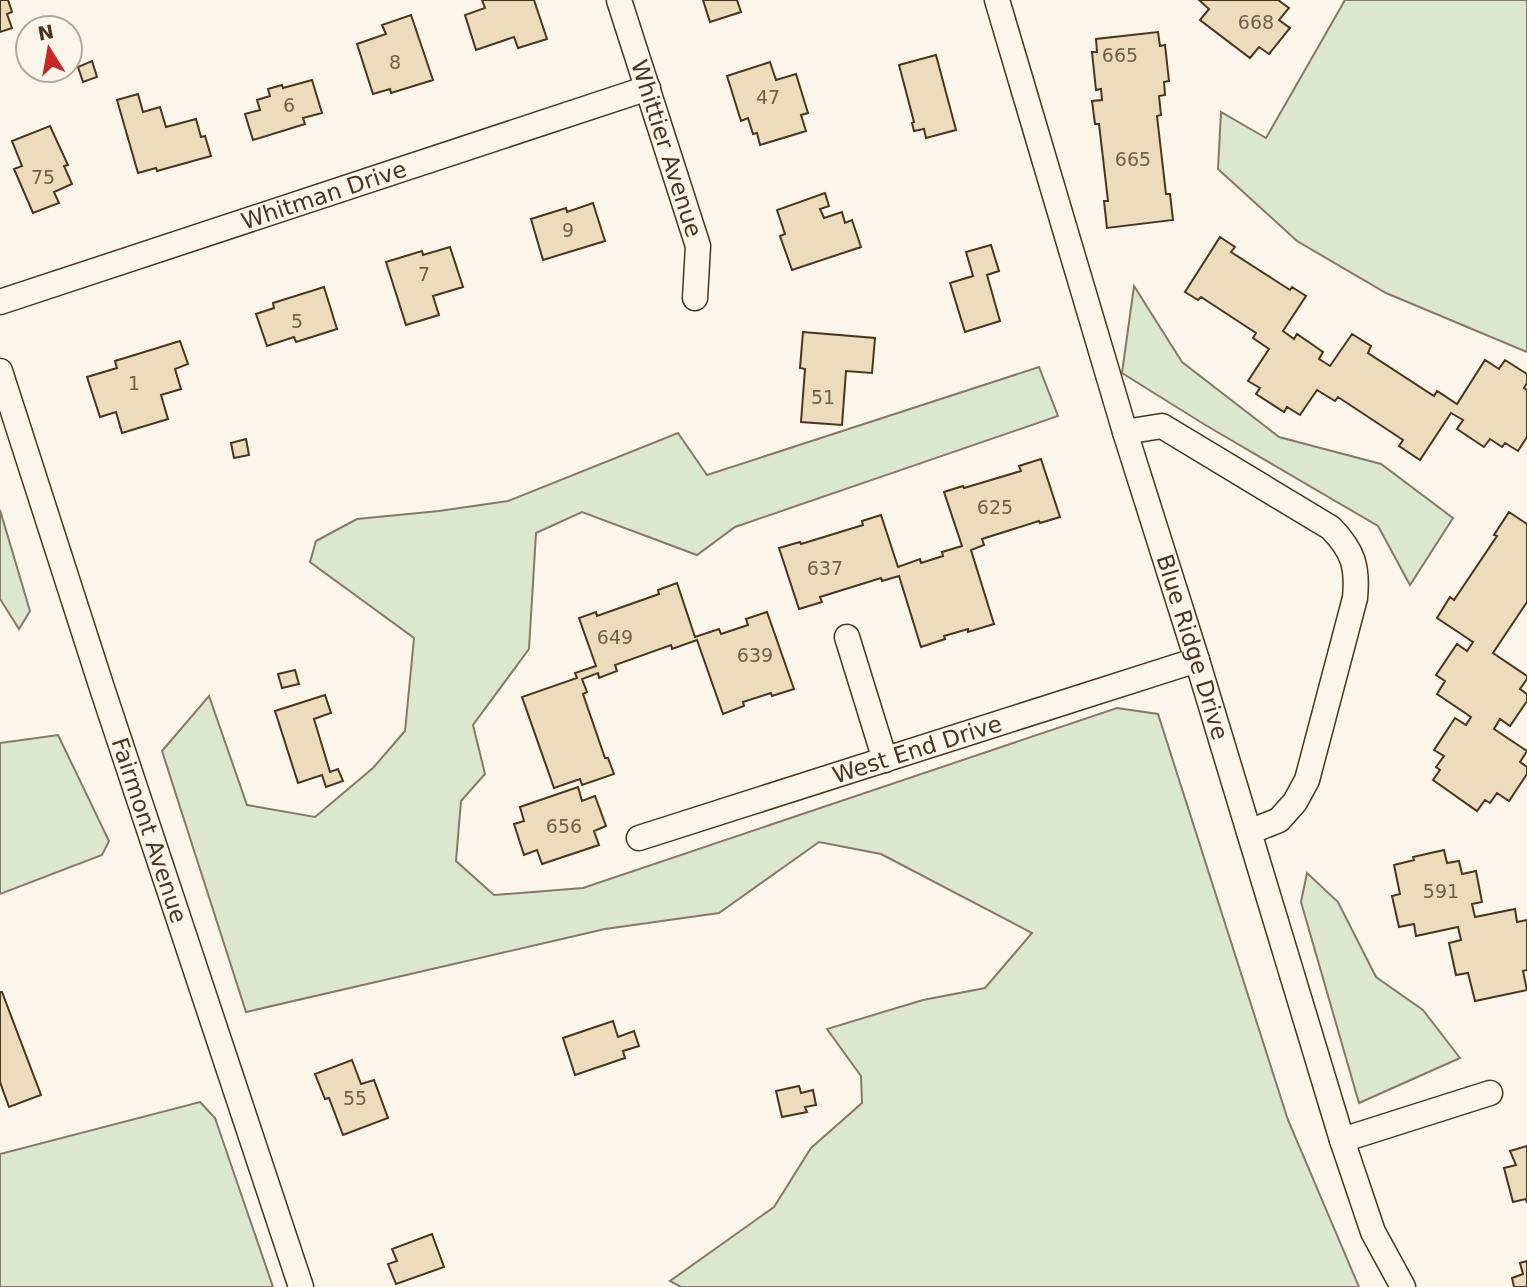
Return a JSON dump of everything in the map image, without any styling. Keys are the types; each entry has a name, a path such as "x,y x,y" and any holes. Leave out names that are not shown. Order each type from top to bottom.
{"street":[{"name":"Whittier Avenue","path":"619,0 698,246 695,298"},
{"name":"Blue Ridge Drive","path":"997,0 1125,432 1342,1140 1373,1231 1403,1287"},
{"name":"Whitman Drive","path":"0,302 648,88"},
{"name":"Fairmont Avenue","path":"0,371 301,1287"},
{"path":"1125,432 1162,426 1331,528 1345,542 1353,558 1357,577 1355,598 1307,780 1295,803 1279,820 1249,832"},
{"path":"847,637 885,760"},
{"name":"West End Drive","path":"639,838 1197,660"},
{"path":"1342,1140 1490,1093"}],"green space":[{"path":"1345,0 1527,0 1527,352 1386,293 1297,241 1218,169 1221,112 1266,138"},
{"path":"1134,286 1182,362 1279,437 1381,464 1453,518 1410,585 1378,526 1122,373"},
{"path":"1039,367 1058,416 735,527 697,555 582,512 536,533 529,649 473,725 485,774 461,801 456,861 494,895 583,888 1117,708 1158,714 1288,1120 1359,1287 681,1287 670,1281 774,1207 811,1148 862,1103 861,1076 827,1029 923,1000 985,988 1032,933 881,854 819,842 719,913 605,929 246,1012 162,751 209,696 247,805 315,817 373,768 405,731 414,638 310,562 316,541 357,519 508,501 678,433 707,475"},
{"path":"0,510 30,611 19,629 0,599"},
{"path":"58,735 109,841 102,855 0,894 0,743"},
{"path":"1307,873 1338,902 1376,977 1423,1010 1460,1058 1359,1103 1301,902"},
{"path":"200,1102 215,1118 273,1287 0,1287 0,1154"}],"building":[{"path":"0,0 8,0 12,12 7,14 12,28 0,32"},
{"path":"482,0 534,0 547,39 518,48 514,37 476,50 465,15 485,8"},
{"path":"703,0 737,0 741,12 710,22"},
{"path":"1199,0 1278,0 1289,8 1279,20 1290,28 1269,54 1259,47 1250,58 1200,20 1209,9"},
{"path":"411,15 433,80 391,93 390,89 373,94 357,44 386,34 382,25"},
{"path":"1158,32 1160,46 1165,45 1169,81 1164,82 1165,95 1159,96 1161,115 1157,116 1166,194 1170,194 1173,220 1107,228 1104,201 1108,201 1099,124 1095,124 1092,101 1102,100 1101,89 1096,90 1092,52 1097,52 1096,39"},
{"path":"936,55 956,130 926,138 924,129 914,131 899,65"},
{"path":"92,61 97,77 84,82 84,64"},
{"path":"770,62 776,80 796,74 808,113 801,115 806,131 760,145 757,133 753,134 748,118 741,121 727,76"},
{"path":"312,80 322,113 303,118 305,124 253,140 245,114 260,110 257,100 270,96 268,89"},
{"path":"138,94 143,112 160,107 166,127 196,119 201,137 205,136 211,156 157,171 156,168 138,173 117,100"},
{"path":"50,126 68,165 64,166 72,184 54,192 59,203 33,213 14,169 22,166 12,141"},
{"path":"825,193 829,206 820,209 824,218 842,212 845,223 852,220 861,247 792,270 780,236 785,234 777,210"},
{"path":"593,203 605,241 543,260 531,219 566,208 567,212"},
{"path":"1220,237 1235,247 1231,252 1290,290 1292,287 1306,296 1283,331 1294,339 1297,334 1323,352 1319,359 1330,366 1352,334 1371,346 1368,353 1434,396 1437,391 1457,404 1485,360 1499,369 1505,360 1527,374 1524,388 1527,390 1527,437 1518,451 1505,443 1502,447 1490,439 1484,447 1457,429 1463,420 1451,413 1420,460 1399,446 1403,440 1338,397 1335,401 1317,390 1300,415 1287,407 1284,412 1256,394 1260,388 1248,381 1269,349 1253,338 1256,333 1201,297 1198,300 1185,292"},
{"path":"991,245 999,271 987,275 1000,321 965,332 950,283 973,276 966,252"},
{"path":"450,247 463,287 433,296 439,315 406,325 386,262 422,251 423,255"},
{"path":"324,287 337,329 296,342 294,337 267,346 256,314 274,308 273,303"},
{"path":"803,332 875,338 872,373 846,371 842,425 801,422 805,369 800,368"},
{"path":"180,341 188,364 175,369 181,389 161,395 168,419 122,433 116,412 100,417 87,377 117,368 115,361"},
{"path":"246,439 249,455 234,458 231,443"},
{"path":"1041,459 1060,517 982,539 984,545 971,550 994,624 944,636 945,639 921,647 899,576 882,581 881,578 820,597 822,602 799,609 779,548 863,525 862,521 881,515 898,567 920,559 921,563 943,556 942,552 962,546 944,492 1021,471 1019,466"},
{"path":"1509,512 1527,524 1527,602 1493,653 1527,676 1520,689 1527,694 1527,701 1510,726 1500,719 1494,729 1527,751 1520,762 1527,767 1527,774 1509,801 1497,793 1490,803 1485,800 1477,811 1433,780 1440,770 1436,767 1444,756 1434,750 1455,718 1466,725 1471,717 1437,694 1445,681 1436,675 1457,644 1467,651 1473,642 1437,618 1450,597 1454,600 1497,536 1494,535"},
{"path":"677,583 695,637 719,629 721,634 748,625 746,619 767,612 794,689 743,702 744,706 723,714 697,640 672,649 671,645 615,665 617,671 599,678 598,673 582,679 587,692 583,694 605,758 608,758 614,774 582,785 580,779 554,788 522,697 577,678 575,673 596,666 579,618 596,612 597,616 659,594 658,590"},
{"path":"295,670 299,684 282,688 278,674"},
{"path":"325,695 331,713 314,719 330,772 338,769 343,781 326,787 322,775 298,783 275,711"},
{"path":"578,787 582,801 595,796 606,826 594,831 599,845 542,864 537,850 524,855 514,824 524,821 520,807"},
{"path":"1444,850 1447,863 1459,861 1462,874 1476,871 1482,902 1472,904 1475,917 1515,909 1517,922 1527,920 1527,970 1523,971 1527,990 1475,1001 1468,973 1456,975 1449,943 1461,940 1458,927 1416,936 1414,924 1399,927 1392,896 1400,894 1394,865 1414,860 1413,857"},
{"path":"0,992 41,1095 9,1107 0,1082"},
{"path":"613,1021 618,1037 634,1031 639,1046 623,1051 625,1058 575,1075 563,1038"},
{"path":"352,1060 361,1084 374,1080 388,1118 343,1135 329,1098 325,1099 315,1074"},
{"path":"799,1086 801,1093 813,1090 816,1105 805,1107 807,1112 782,1117 776,1091"},
{"path":"1527,1146 1527,1203 1526,1199 1513,1202 1504,1168 1516,1165 1510,1151"},
{"path":"432,1234 444,1267 396,1284 388,1264 397,1261 392,1249"},
{"path":"1527,1261 1527,1287 1514,1287 1512,1278 1523,1274 1520,1263"}]}
